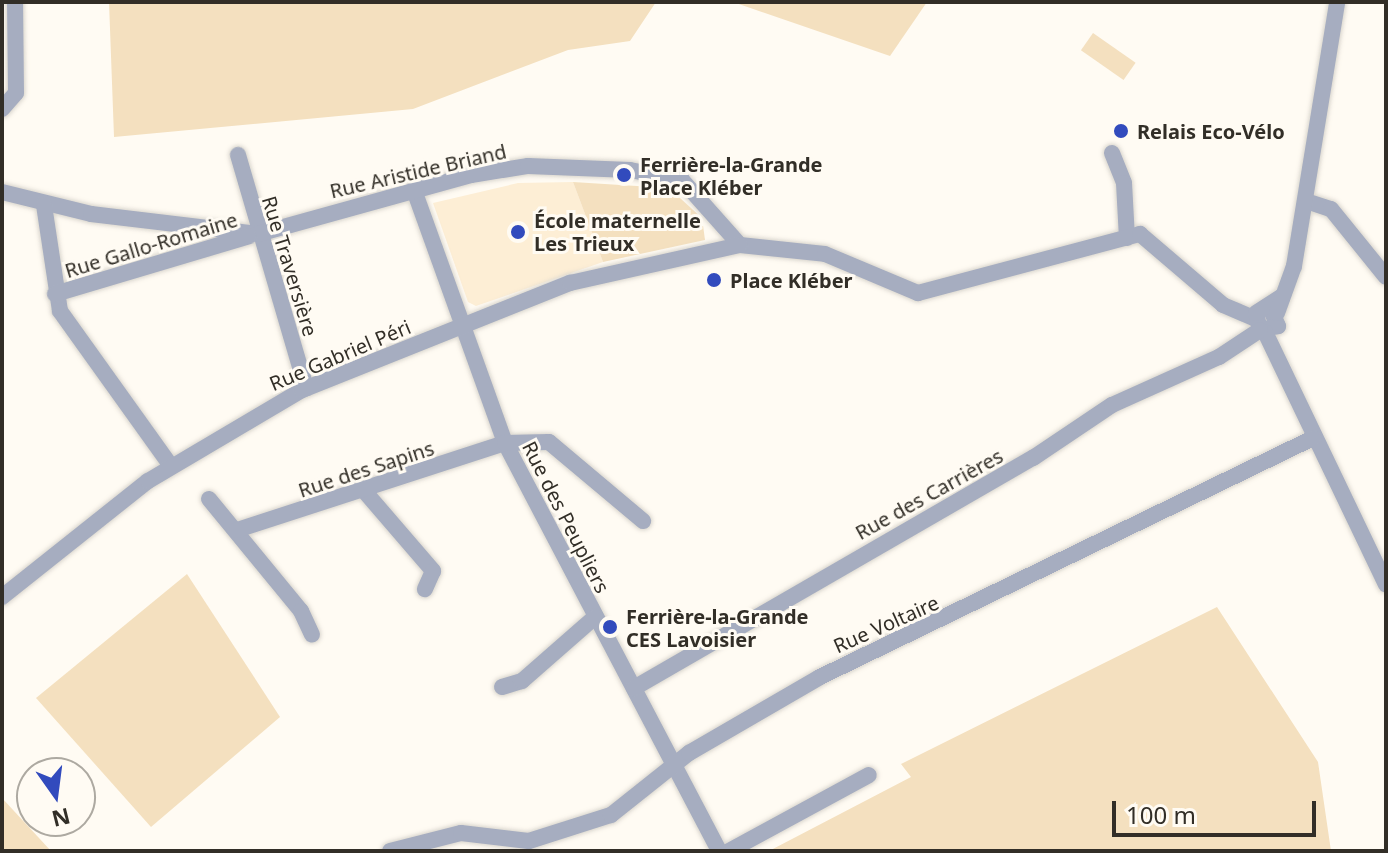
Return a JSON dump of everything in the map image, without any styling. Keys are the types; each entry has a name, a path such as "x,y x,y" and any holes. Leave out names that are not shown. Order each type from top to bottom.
{"street":[{"path":"2,109 16,93 15,2"},
{"name":"Rue des Carrières","path":"634,688 1033,458 1112,405 1246,341 1282,296 1306,201 1337,2"},
{"path":"1112,153 1124,183 1134,236 1223,305 1265,320 1313,438 1386,584"},
{"name":"Rue Traversière","path":"238,155 258,234 306,388"},
{"name":"Rue Aristide Briand","path":"2,192 44,205 258,234 414,190 528,166 670,175 692,189 740,245"},
{"name":"Rue des Peupliers","path":"414,190 505,443 719,851"},
{"path":"1306,201 1331,209 1386,277"},
{"path":"44,205 55,294 171,466"},
{"name":"Rue Gallo-Romaine","path":"55,294 258,234"},
{"path":"740,245 825,254 918,293 1134,236"},
{"name":"Rue Gabriel Péri","path":"2,597 171,466 306,388 462,323 570,283 740,245"},
{"name":"Rue Voltaire","path":"390,851 461,833 529,841 568,832 639,799 673,764 820,677 1313,438"},
{"name":"Rue des Sapins","path":"237,530 366,493 505,443 549,442 643,521"},
{"path":"366,493 433,571 425,589"},
{"path":"209,499 237,530 312,635"},
{"path":"502,687 522,681 595,617"},
{"path":"729,851 869,775"}],"shaded area":[{"path":"109,2 656,2 630,41 568,50 413,109 114,137"},
{"path":"733,2 927,2 890,56"},
{"path":"1093,33 1136,63 1124,80 1081,50"},
{"name":"École maternelle Les Trieux","path":"573,182 603,262 476,306 468,302 433,203 518,183"},
{"path":"573,182 669,188 702,218 705,240 603,262"},
{"path":"187,574 280,717 151,827 96,765 96,757 89,757 36,698"},
{"path":"1217,607 1318,762 1331,851 769,851 911,777 901,764"},
{"path":"2,798 16,813 16,837 38,837 51,851 2,851"}],"place":[{"name":"Relais Eco-Vélo","path":"1121,131"},
{"name":"Ferrière-la-Grande Place Kléber","path":"624,175"},
{"name":"École maternelle Les Trieux","path":"518,232"},
{"name":"Place Kléber","path":"714,280"},
{"name":"Ferrière-la-Grande CES Lavoisier","path":"610,627"}]}
